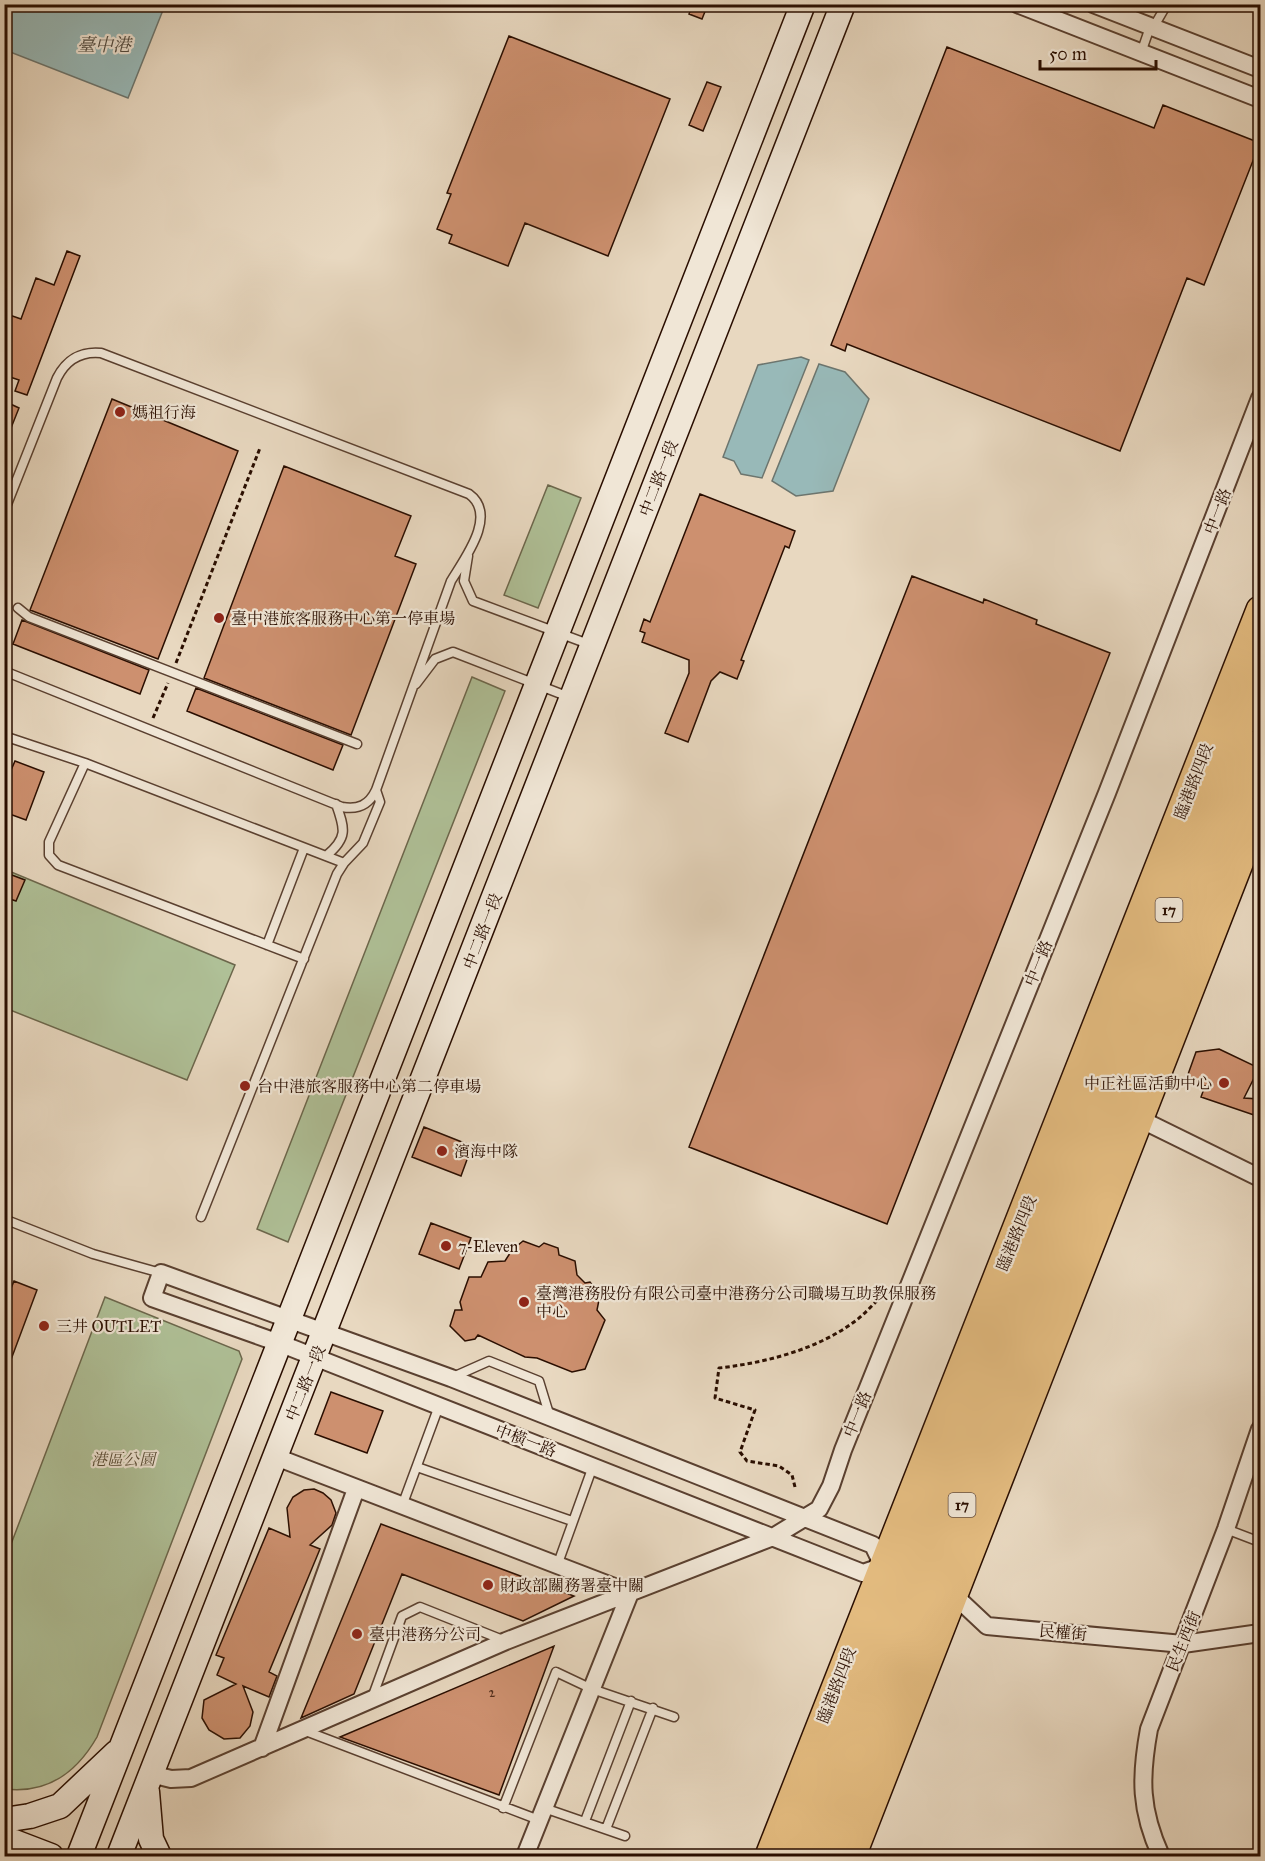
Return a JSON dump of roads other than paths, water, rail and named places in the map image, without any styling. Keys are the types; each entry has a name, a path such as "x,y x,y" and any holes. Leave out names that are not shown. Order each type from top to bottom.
{"main road":[{"name":"臨港路四段","path":"1232,821 1260,610"},
{"name":"臨港路四段","path":"796,1857 918,1581 1232,821 1260,676"},
{"name":"臨港路四段","path":"769,1857 918,1581 1140,1119 1232,821 1260,743"},
{"name":"臨港路四段","path":"824,1857 918,1581"},
{"name":"臨港路四段","path":"852,1857 918,1581"}],"street":[{"path":"79,1857 803,4"},
{"name":"中二路一段","path":"119,1857 843,4"},
{"path":"1093,4 1260,69"},
{"path":"1017,5 1260,99"},
{"name":"中一路","path":"149,1780 191,1778 507,1641 773,1537 819,1509 831,1486 843,1450 1107,793 1260,398"},
{"path":"1140,1119 1260,1178"},
{"name":"中橫一路","path":"161,1273 451,1378 873,1545 918,1581 863,1573 279,1343 152,1298 161,1273"},
{"name":"民生西街","path":"1161,1857 1148,1828 1142,1797 1143,1763 1149,1729 1226,1529 1260,1430"},
{"path":"276,1457 557,1567 630,1593 525,1857"},
{"path":"262,1748 357,1489"},
{"name":"民權街","path":"918,1581 987,1626 1183,1644 1260,1633"},
{"path":"4,1820 30,1816 60,1806 122,1747"},
{"path":"149,1780 152,1839 159,1857"},
{"path":"4,1838 51,1857"}],"lane":[{"path":"1141,53 1151,28 1167,4"},
{"path":"4,512 57,378 62,369 79,355 91,352 101,353 469,494 480,506 482,513 469,550 452,581 376,790 373,797 362,806 348,808 336,804 4,671"},
{"path":"469,550 464,581 473,601 592,646"},
{"path":"18,608 29,617 357,744"},
{"path":"409,694 435,658 453,652 572,698"},
{"path":"4,736 269,832 344,863"},
{"path":"85,764 49,842 49,855 52,861 304,959"},
{"path":"201,1217 344,863 363,843 380,802 376,790"},
{"path":"326,856 339,845 343,835 344,829 336,804"},
{"path":"267,945 304,848"},
{"path":"4,1219 93,1254 161,1273"},
{"path":"451,1378 489,1361 539,1381 550,1418"},
{"path":"402,1506 440,1406"},
{"path":"557,1567 593,1466"},
{"path":"417,1467 572,1521"},
{"path":"1226,1529 1260,1542"},
{"path":"371,1699 402,1616 420,1607 507,1641"},
{"path":"503,1808 556,1672 592,1689 674,1717"},
{"path":"585,1821 631,1701"},
{"path":"606,1829 653,1708"},
{"path":"300,1729 503,1808 585,1821 626,1836"}],"water":[{"name":"臺中港","path":"4,5 165,5 128,98 5,50"},
{"path":"801,357 809,360 762,478 741,474 734,461 723,457 758,365"},
{"path":"819,364 845,372 869,399 833,491 796,496 772,481"}],"place":[{"name":"媽祖行海","path":"120,412"},
{"name":"臺中港旅客服務中心第一停車場","path":"219,618"},
{"name":"中正社區活動中心","path":"1224,1083"},
{"name":"台中港旅客服務中心第二停車場","path":"245,1086"},
{"name":"濱海中隊","path":"442,1151"},
{"name":"7-Eleven","path":"446,1246"},
{"name":"臺灣港務股份有限公司臺中港務分公司職場互助教保服務 中心","path":"524,1302"},
{"name":"三井 OUTLET","path":"44,1326"},
{"name":"財政部關務署臺中關","path":"488,1585"},
{"name":"臺中港務分公司","path":"357,1634"}],"park label":[{"name":"港區公園","path":"123,1459"}]}
